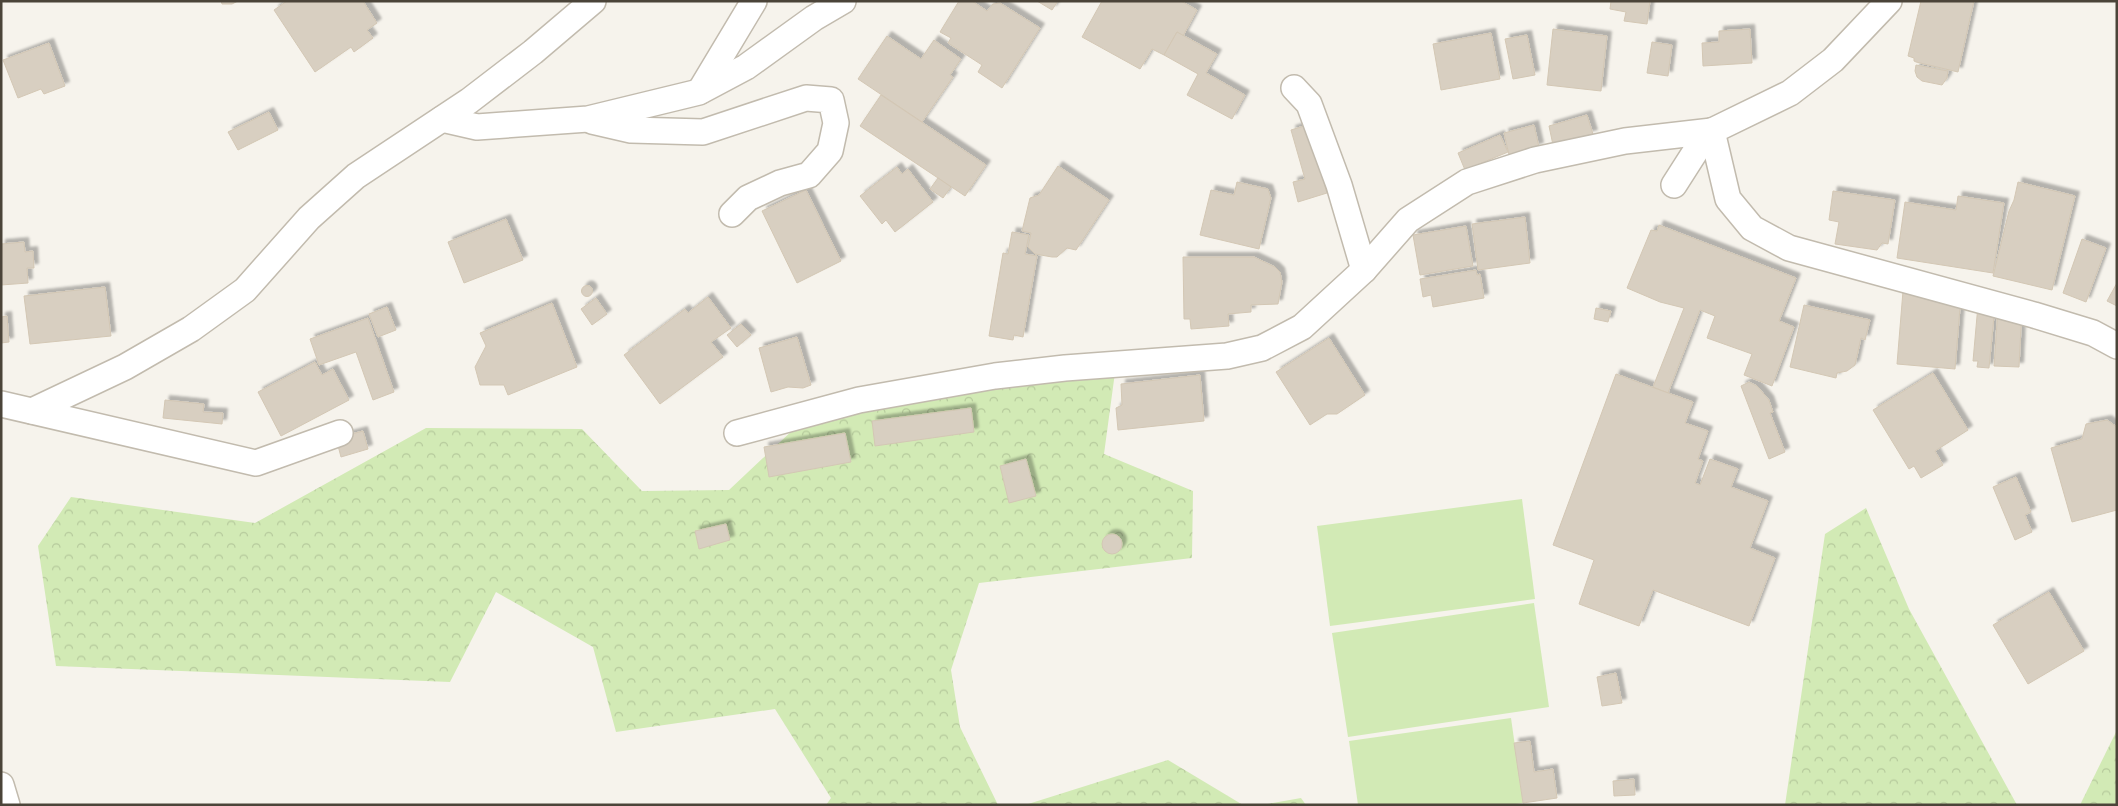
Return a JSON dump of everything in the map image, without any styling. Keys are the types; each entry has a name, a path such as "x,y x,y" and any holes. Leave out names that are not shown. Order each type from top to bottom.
{"street":[{"path":"32,411 125,367 191,329 245,290 309,218 356,176 442,119 534,52 593,1"},
{"path":"699,92 754,1"},
{"path":"442,119 477,127 588,119 699,92 746,67 814,18 842,1"},
{"path":"737,432 859,400 995,376 1065,368 1227,356 1262,348 1302,327 1364,270 1408,220 1467,182 1535,160 1625,141 1712,131 1790,93 1833,60 1889,1"},
{"path":"1294,88 1310,104 1339,185 1364,270"},
{"path":"588,119 631,130 704,132 806,98 831,100 836,123 830,151 809,175 780,183 748,198 732,214"},
{"path":"1674,185 1697,149 1712,131"},
{"path":"1712,131 1728,199 1752,228 1789,248 2034,315 2093,333 2117,346"},
{"path":"1,404 256,463 340,433"},
{"path":"1,785 7,805"}],"green space":[{"path":"1116,365 1104,454 1193,491 1192,558 979,583 951,670 960,727 998,805 826,805 831,798 775,709 616,732 593,647 496,592 450,682 56,666 38,546 71,497 255,523 426,428 582,429 642,491 729,490 812,412"},
{"path":"1522,499 1535,599 1330,626 1317,526"},
{"path":"1866,508 1909,609 2017,805 1785,805 1825,534"},
{"path":"1534,603 1549,707 1348,737 1332,633"},
{"path":"1511,718 1523,803 1509,805 1358,805 1349,741"},
{"path":"2117,730 2117,805 2080,805"},
{"path":"1168,760 1243,805 1025,805"},
{"path":"1301,798 1306,805 1262,805"}],"building":[{"path":"221,1 238,1 232,4 222,4"},
{"path":"287,1 363,1 377,23 367,30 373,38 354,52 351,47 315,72 274,10"},
{"path":"959,1 972,1 987,11 993,4 1000,3 1040,28 1002,88 978,72 982,65 948,43 951,38 940,32"},
{"path":"1037,1 1058,1 1052,10"},
{"path":"1102,1 1181,1 1197,10 1183,36 1177,32 1164,55 1152,49 1140,69 1082,37"},
{"path":"1611,1 1650,1 1647,24 1624,21 1626,12 1610,9"},
{"path":"1921,1 1974,1 1958,72 1916,62 1914,58 1908,56"},
{"path":"1553,29 1607,36 1601,91 1547,85"},
{"path":"1750,29 1752,63 1703,66 1702,43 1719,42 1719,31"},
{"path":"1177,32 1217,54 1206,73 1245,95 1232,119 1187,95 1198,74 1164,55"},
{"path":"1491,33 1500,79 1441,90 1433,44"},
{"path":"1527,35 1535,75 1513,79 1505,39"},
{"path":"887,36 921,59 934,40 961,59 950,75 953,77 922,122 858,79"},
{"path":"1652,42 1672,45 1668,76 1647,73"},
{"path":"49,43 65,86 44,94 41,89 18,98 3,60"},
{"path":"1916,65 1948,71 1947,78 1942,85 1922,81 1917,77"},
{"path":"881,95 986,165 965,196 860,126"},
{"path":"269,112 278,130 238,150 228,132"},
{"path":"1587,115 1593,134 1553,145 1549,126"},
{"path":"1307,125 1327,193 1298,202 1293,182 1305,179 1291,130"},
{"path":"1534,125 1539,147 1509,155 1504,133"},
{"path":"1500,135 1508,152 1465,170 1458,153"},
{"path":"1058,166 1109,200 1076,250 1067,248 1057,257 1052,257 1035,254 1028,247 1031,233 1022,231 1030,198 1039,195"},
{"path":"897,167 902,174 908,169 933,202 895,232 886,220 882,224 860,196"},
{"path":"938,178 951,187 943,198 930,189"},
{"path":"1237,182 1268,189 1271,198 1259,249 1200,235 1211,190 1234,195"},
{"path":"2018,182 2075,196 2052,290 1993,276"},
{"path":"806,190 841,261 797,283 762,211"},
{"path":"1833,191 1895,200 1888,244 1882,243 1877,250 1835,244 1839,222 1829,220"},
{"path":"1958,196 2004,203 1993,273 1897,258 1905,202 1956,210"},
{"path":"1525,217 1530,263 1478,270 1472,224"},
{"path":"506,219 523,260 464,283 448,242"},
{"path":"1659,225 1796,278 1779,321 1794,327 1772,386 1744,375 1752,354 1707,338 1715,316 1700,310 1668,393 1653,387 1684,308 1660,302 1627,288 1651,230 1657,231"},
{"path":"1466,226 1473,266 1420,275 1413,235"},
{"path":"1012,232 1029,235 1025,254 1037,256 1023,337 1014,335 1013,340 989,336 1003,253 1008,254"},
{"path":"2082,239 2106,248 2086,302 2063,293"},
{"path":"24,242 25,252 33,251 34,268 27,268 28,283 1,285 1,244"},
{"path":"1183,257 1254,257 1275,267 1280,272 1282,282 1278,304 1251,305 1251,312 1228,314 1229,326 1191,329 1190,319 1184,319"},
{"path":"1476,270 1477,275 1480,274 1484,298 1433,307 1431,295 1423,297 1420,279"},
{"path":"2117,283 2117,306 2107,301"},
{"path":"587,285 593,291 587,297 581,291"},
{"path":"105,287 111,336 30,344 24,296"},
{"path":"1903,291 1961,296 1955,369 1897,364"},
{"path":"708,297 731,328 711,342 723,357 660,404 624,355 685,309 688,313"},
{"path":"596,298 607,314 592,325 581,309"},
{"path":"552,303 577,367 508,395 504,385 480,385 475,367 486,346 480,333"},
{"path":"1804,305 1870,320 1865,340 1861,338 1855,365 1847,371 1837,373 1836,378 1790,367"},
{"path":"1978,305 1995,306 1989,368 1977,367 1978,361 1973,361"},
{"path":"387,307 396,330 378,337 369,314"},
{"path":"1596,308 1611,311 1608,322 1594,319"},
{"path":"1998,308 2022,309 2019,367 1994,366"},
{"path":"7,316 9,342 1,343 1,317"},
{"path":"368,318 394,392 373,400 356,352 319,365 310,339"},
{"path":"741,324 751,335 737,347 727,335"},
{"path":"797,337 811,385 803,388 788,387 771,392 759,348"},
{"path":"1329,338 1365,395 1337,414 1327,414 1310,425 1276,372"},
{"path":"315,362 322,375 333,369 349,400 281,436 258,392"},
{"path":"1933,373 1968,430 1935,451 1943,465 1921,478 1914,466 1909,469 1873,410"},
{"path":"1616,374 1693,402 1685,423 1708,431 1698,459 1703,461 1695,483 1700,485 1710,459 1738,469 1731,487 1768,501 1750,548 1775,558 1749,626 1653,590 1639,626 1579,604 1594,560 1553,545"},
{"path":"1200,375 1204,421 1118,430 1116,408 1122,405 1121,384"},
{"path":"1749,382 1757,386 1769,400 1773,412 1770,413 1785,452 1769,459 1741,386"},
{"path":"165,400 204,404 203,412 223,413 222,424 163,418"},
{"path":"971,408 974,432 875,446 872,421"},
{"path":"2107,420 2117,427 2117,510 2072,522 2051,448 2082,439 2086,424"},
{"path":"363,431 368,449 341,457 336,438"},
{"path":"845,433 851,462 769,477 764,447"},
{"path":"1026,459 1036,496 1009,503 1000,466"},
{"path":"2016,477 2031,512 2025,515 2032,532 2015,540 1993,487"},
{"path":"726,524 730,540 699,549 695,531"},
{"path":"1112,534 1119,537 1122,544 1119,551 1112,554 1105,551 1102,544 1105,537"},
{"path":"2049,592 2084,651 2028,684 1993,625"},
{"path":"1616,673 1622,703 1602,706 1597,677"},
{"path":"1530,741 1534,772 1553,769 1557,798 1523,803 1514,743"},
{"path":"1634,779 1635,795 1614,796 1613,781"}]}
